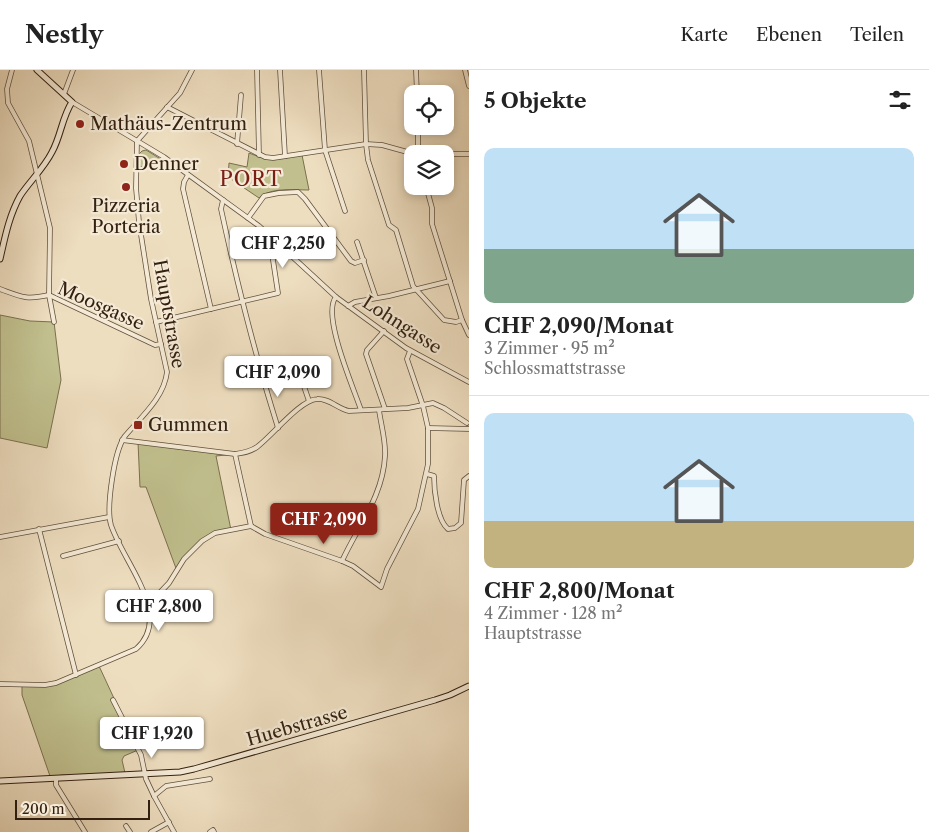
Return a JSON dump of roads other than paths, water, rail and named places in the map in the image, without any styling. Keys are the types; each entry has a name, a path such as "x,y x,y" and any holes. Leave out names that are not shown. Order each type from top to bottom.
{"main road":[{"name":"Lohngasse","path":"37,70 72,102"},
{"path":"0,258 13,210 25,189 51,154 58,140 66,112 72,102"},
{"name":"Huebstrasse","path":"0,781 145,774 194,769 450,695 469,686"}],"street":[{"path":"12,70 7,88 8,103 30,141 50,228 49,295 54,322"},
{"path":"64,94 73,70"},
{"path":"137,141 182,90 192,70"},
{"path":"257,70 259,155"},
{"path":"280,70 285,156"},
{"path":"319,70 324,150 345,211"},
{"path":"364,70 368,160 389,225 396,230 413,286 416,290 444,320 456,322 462,320"},
{"path":"416,70 417,85"},
{"path":"465,70 469,86"},
{"path":"237,144 241,95"},
{"name":"Lohngasse","path":"72,102 137,141 248,218 275,240 336,297 410,351 469,382"},
{"path":"167,108 259,155 273,158 366,144 382,145 404,151"},
{"name":"Hauptstrasse","path":"0,684 45,685 56,683 130,653 143,643 150,627 151,615 148,606 109,517 115,460 122,440 160,395 166,383 167,372 150,290 139,222 136,188 137,141"},
{"path":"454,154 469,154"},
{"path":"188,175 183,188 210,309"},
{"path":"248,218 264,196 298,192 351,262 355,263 364,260"},
{"path":"428,195 432,208 432,224 462,320 469,335"},
{"path":"223,200 221,209 242,302 278,428"},
{"path":"156,322 278,293 271,247 275,240"},
{"path":"357,242 376,298"},
{"path":"348,306 355,302 450,281"},
{"name":"Moosgasse","path":"0,289 24,298 49,295 155,345 161,344"},
{"path":"336,297 332,305 333,331 361,410"},
{"path":"384,331 367,350 366,354 385,409"},
{"path":"148,606 169,583 184,559 202,541 216,534 251,526 265,534 353,566 381,586 387,569 418,508 427,474 428,428 423,406 407,359 410,351"},
{"path":"299,372 308,401"},
{"path":"122,440 235,454 248,452 257,447 308,401 321,399 346,410 379,410 423,406 433,403 467,423"},
{"path":"342,561 373,504 382,479 385,443 379,410"},
{"path":"428,428 469,429"},
{"path":"235,454 251,526"},
{"path":"427,474 434,476 434,491 439,510 443,524 448,529 455,528 461,523 464,480 469,476"},
{"path":"0,537 109,517"},
{"path":"38,529 76,675"},
{"path":"63,556 119,541"},
{"path":"113,700 141,755 145,774 154,796 174,832"},
{"path":"56,778 56,785 85,832"},
{"path":"154,796 166,786 210,779"},
{"path":"151,832 169,822"},
{"path":"126,826 130,832"},
{"path":"210,832 214,830 214,832"}],"place":[{"name":"Mathäus-Zentrum","path":"80,124"},
{"name":"Denner","path":"124,164"},
{"name":"Pizzeria Porteria","path":"126,187"},
{"name":"Gummen","path":"138,425"}],"district":[{"name":"PORT","path":"251,179"}]}
